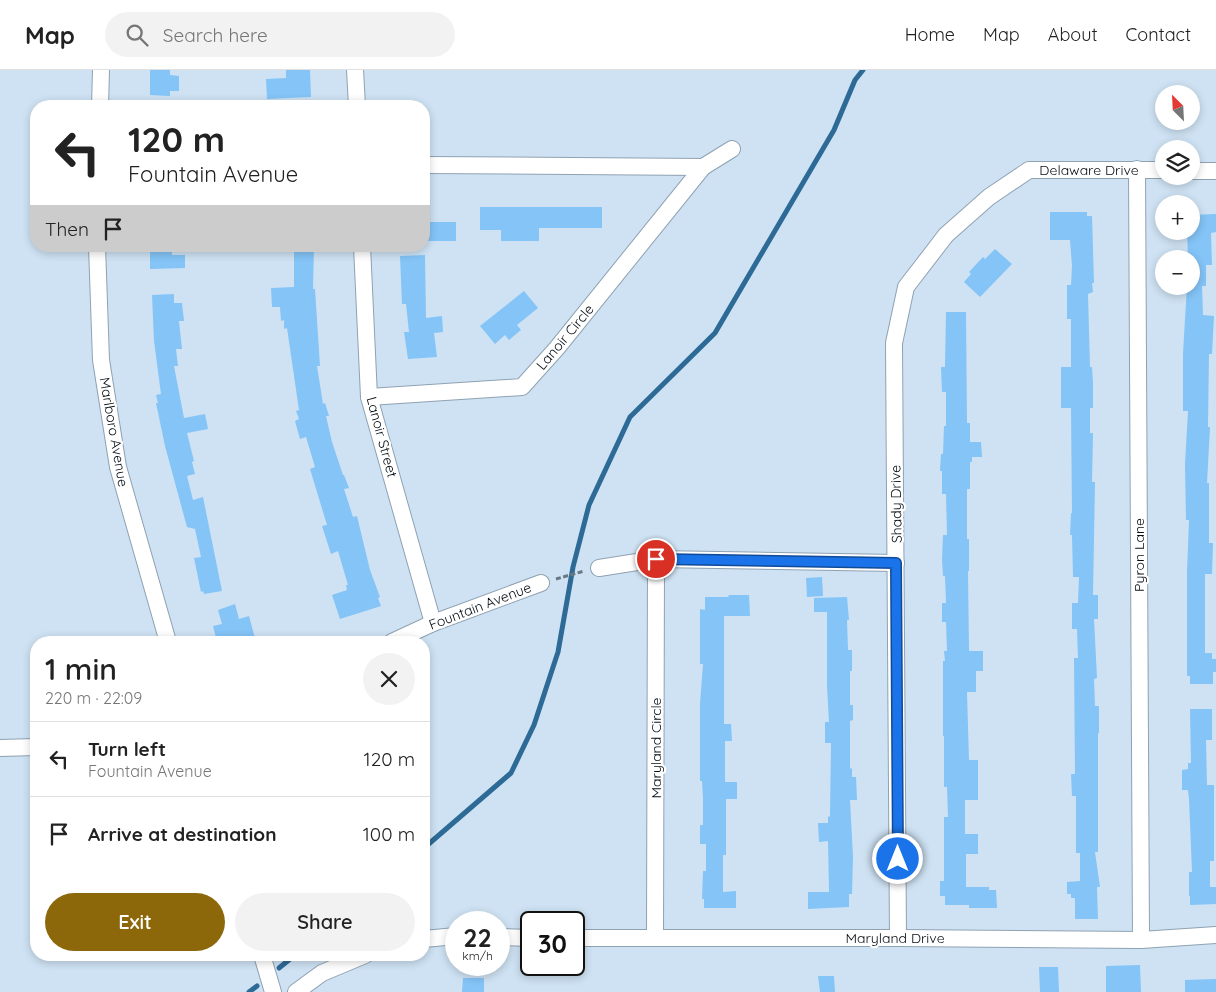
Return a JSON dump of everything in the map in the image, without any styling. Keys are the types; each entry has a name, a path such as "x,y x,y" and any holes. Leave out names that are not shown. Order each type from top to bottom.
{"street":[{"path":"100,100 101,70"},
{"path":"355,70 357,100"},
{"name":"Lanoir Circle","path":"369,396 522,387 557,348 703,167 732,149"},
{"path":"430,165 703,167"},
{"name":"Pyron Lane","path":"1137,169 1141,940"},
{"name":"Delaware Drive","path":"946,235 989,197 1029,170 1155,170"},
{"path":"1200,171 1216,171"},
{"name":"Shady Drive","path":"898,938 894,344 906,286 946,235"},
{"name":"Marlboro Avenue","path":"97,252 101,360 118,467 166,636"},
{"name":"Lanoir Street","path":"362,252 369,396 433,623"},
{"path":"598,568 656,559 896,563"},
{"name":"Maryland Circle","path":"655,937 656,559"},
{"name":"Fountain Avenue","path":"405,636 433,623 541,583"},
{"path":"0,748 30,747"},
{"name":"Maryland Drive","path":"585,938 1141,940 1216,935"},
{"path":"430,939 445,937"},
{"path":"264,961 273,992"},
{"path":"296,992 322,973 350,961"}],"path":[{"path":"559,578 580,572"}],"building":[{"path":"150,70 170,70 170,75 179,76 179,91 170,91 170,96 150,95"},
{"path":"286,70 310,70 311,97 267,99 266,79 286,78"},
{"path":"480,207 602,207 602,228 539,228 539,241 501,241 501,230 480,230"},
{"path":"1050,212 1087,212 1087,216 1092,216 1094,283 1092,283 1093,292 1088,294 1090,367 1092,367 1093,383 1090,433 1093,433 1092,482 1095,482 1093,595 1098,595 1098,619 1094,619 1097,678 1094,679 1095,706 1099,706 1098,852 1095,852 1100,887 1097,887 1098,919 1075,919 1075,898 1071,898 1071,894 1067,894 1067,882 1080,881 1080,853 1076,853 1076,796 1072,796 1071,774 1075,774 1074,658 1078,658 1077,629 1072,629 1072,603 1078,603 1079,577 1073,577 1072,535 1070,535 1072,513 1071,408 1061,408 1061,367 1071,367 1071,319 1067,319 1067,285 1071,285 1072,266 1070,240 1050,240"},
{"path":"1216,214 1216,232 1211,233 1212,265 1206,265 1206,286 1202,286 1203,315 1214,316 1212,354 1209,354 1208,427 1210,427 1207,483 1209,483 1209,543 1213,543 1212,574 1205,574 1205,653 1212,653 1212,659 1216,659 1216,672 1213,672 1213,684 1190,684 1190,676 1187,676 1189,520 1186,520 1185,464 1188,411 1183,411 1183,353 1186,295 1200,295 1200,250 1188,250 1187,240 1200,240 1200,215"},
{"path":"430,222 456,222 456,241 430,241"},
{"path":"995,249 1012,264 980,297 964,282 971,274 969,272 983,257 985,259"},
{"path":"150,252 172,252 172,255 185,255 185,268 150,269"},
{"path":"294,252 314,252 313,289 315,289 320,366 317,366 323,404 325,403 329,416 326,416 332,442 349,488 344,489 353,517 357,516 370,570 380,597 378,598 381,606 340,619 332,595 347,590 346,585 348,585 338,551 331,554 322,526 327,525 310,469 315,467 306,437 300,439 295,421 299,419 296,411 299,410 287,328 284,329 284,320 281,321 280,307 272,307 271,288 294,287"},
{"path":"425,255 426,318 442,316 443,332 434,333 437,357 408,359 404,332 409,332 406,304 402,304 400,256"},
{"path":"524,291 538,308 517,325 521,330 509,340 505,335 495,344 480,326"},
{"path":"174,294 174,303 182,303 184,321 179,321 182,349 176,349 178,366 174,366 184,418 205,414 208,429 187,433 194,461 192,462 195,474 187,476 193,500 203,497 222,591 204,594 203,591 201,592 194,558 201,557 195,529 187,527 165,446 156,403 158,403 156,395 161,394 154,341 152,295"},
{"path":"946,312 966,312 967,423 970,423 970,442 981,442 982,457 972,457 972,462 970,462 970,489 967,489 969,651 983,651 983,671 976,671 976,692 967,692 969,760 978,760 978,800 965,800 965,834 978,834 978,854 966,854 966,887 989,887 989,890 996,890 997,908 969,908 969,905 945,905 945,896 940,896 940,881 944,881 944,817 948,817 947,787 944,787 943,736 943,661 945,661 944,651 947,651 946,622 942,622 942,603 946,603 945,576 943,576 942,560 943,535 947,535 946,494 942,494 942,471 940,471 944,426 946,426 946,392 942,392 941,367 945,367"},
{"path":"822,577 823,596 807,597 806,578"},
{"path":"729,595 749,595 750,616 724,616 724,724 731,724 732,741 725,741 725,782 737,782 737,799 726,799 726,855 723,855 723,892 736,891 736,908 704,908 704,899 702,899 703,871 706,871 706,844 700,844 700,825 703,825 702,781 700,781 700,704 703,664 700,664 700,609 705,610 705,597 728,597"},
{"path":"847,597 849,620 847,620 848,650 852,650 850,705 853,705 853,720 850,721 850,768 852,769 852,777 856,777 857,800 850,800 853,857 852,894 849,894 849,907 808,909 808,892 829,892 828,841 819,842 818,823 828,823 828,817 830,816 831,743 825,743 825,722 829,722 827,612 814,612 814,598"},
{"path":"235,604 239,619 249,616 254,636 216,636 213,626 222,624 218,610"},
{"path":"1190,709 1212,709 1212,740 1206,740 1207,785 1214,785 1214,861 1210,861 1210,887 1216,887 1216,904 1190,905 1189,872 1192,872 1189,799 1188,790 1182,790 1182,770 1188,769 1188,763 1191,763"},
{"path":"1140,965 1141,992 1106,992 1106,966"},
{"path":"1039,967 1058,967 1059,992 1040,992"},
{"path":"818,976 834,976 835,992 820,992"},
{"path":"463,978 484,978 484,992 462,992"},
{"path":"1216,979 1216,992 1185,992 1185,980"}],"waterway":[{"path":"430,843 511,773 534,725 558,652 573,567 589,505 630,417 715,333 834,130 855,80 863,70"},
{"path":"279,968 288,961"},
{"path":"249,992 257,986"}],"route":[{"path":"656,559 896,563 898,859"}]}
